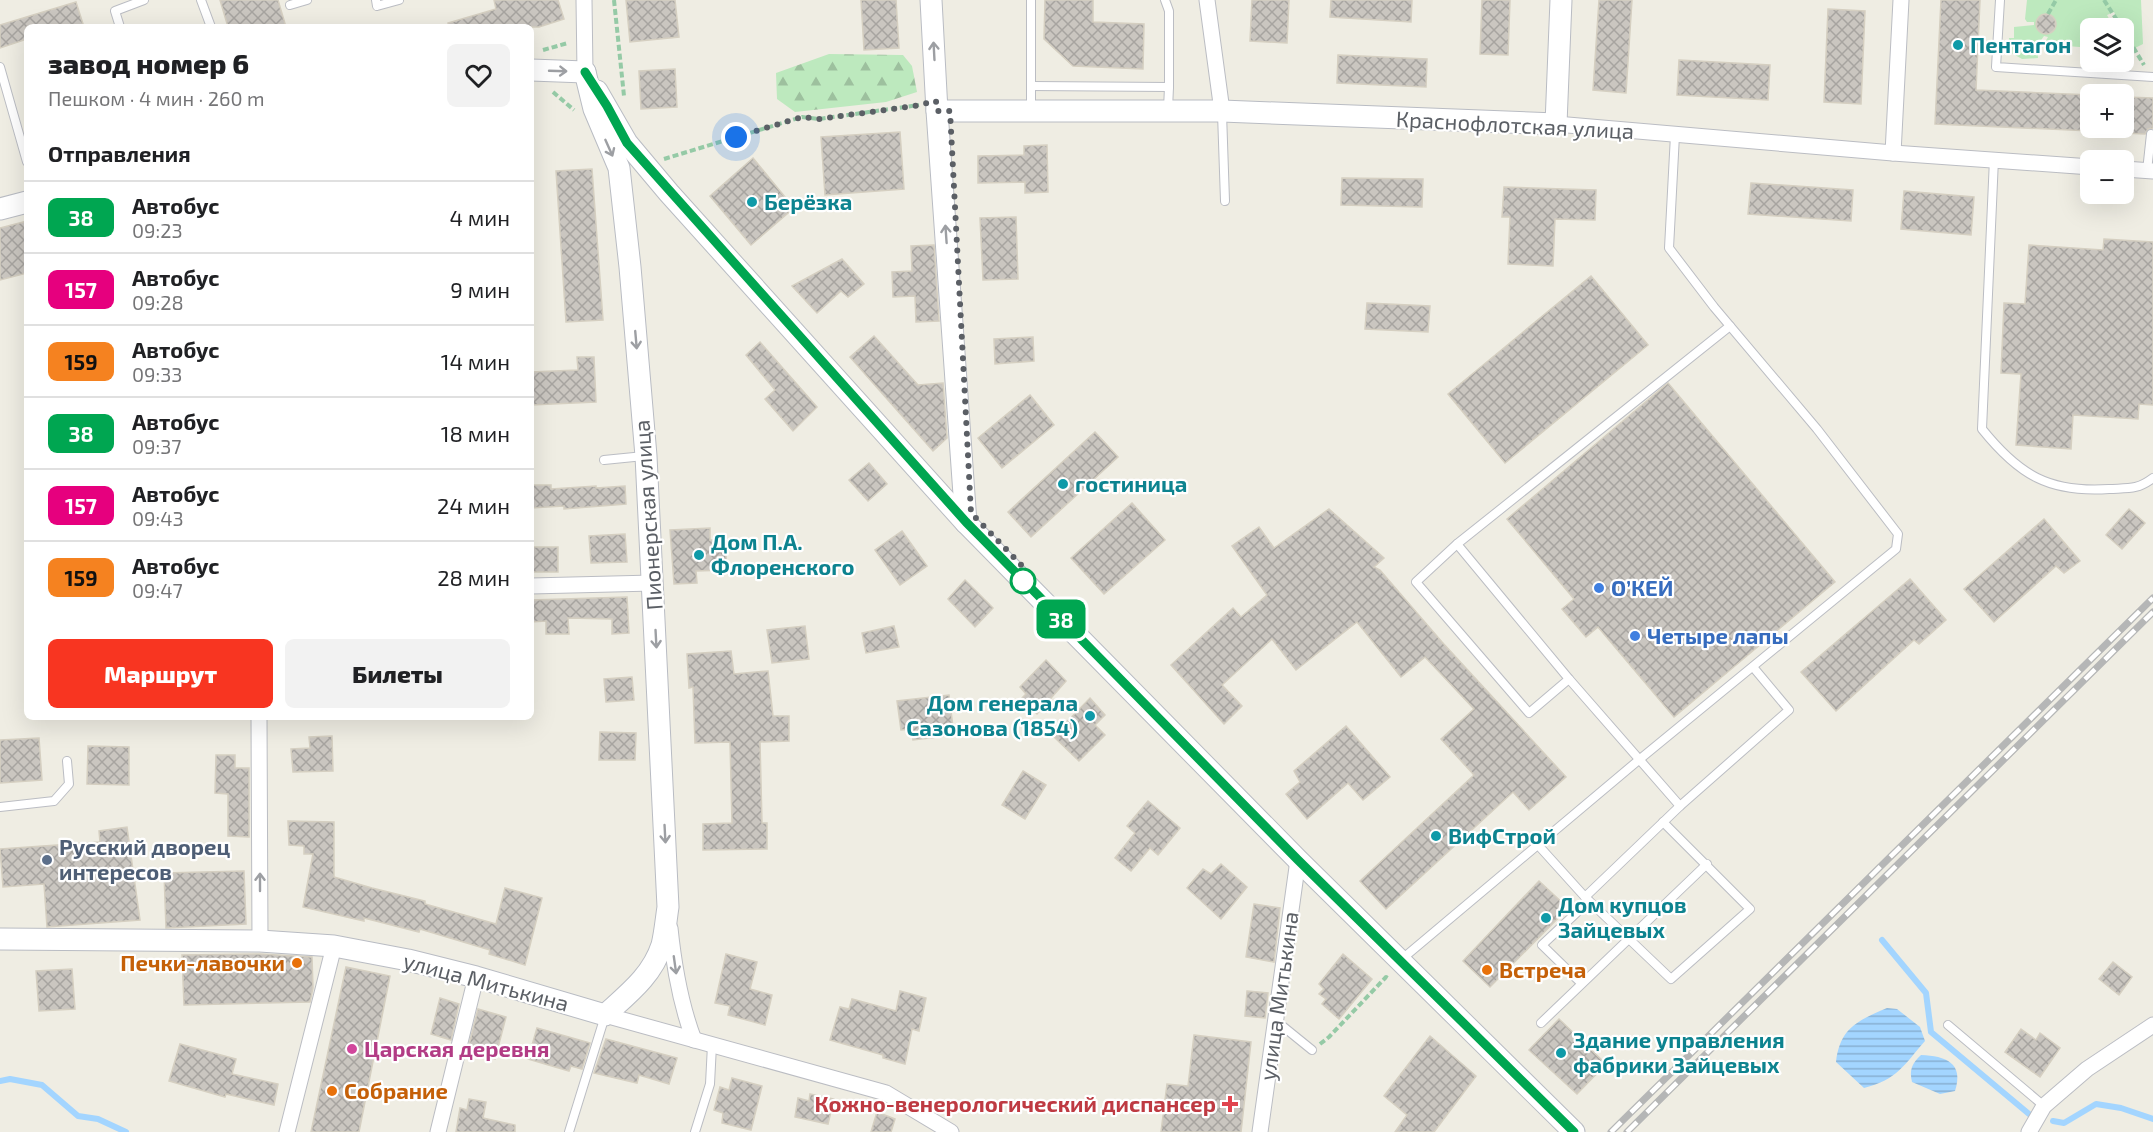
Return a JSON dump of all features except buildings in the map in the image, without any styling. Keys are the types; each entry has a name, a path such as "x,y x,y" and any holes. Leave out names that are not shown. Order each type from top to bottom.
{"street":[{"name":"Пионерская улица","path":"584,0 585,72 594,109 619,168 646,456 668,907 663,943 650,970 639,985 605,1015"},
{"path":"931,0 966,522"},
{"path":"1207,0 1222,111"},
{"path":"1556,124 1561,0"},
{"path":"1893,153 1901,0"},
{"path":"535,61 585,72 627,143 677,202 966,522 1298,860 1574,1132"},
{"name":"Краснофлотская улица","path":"937,106 1031,111 1222,111 1556,124 1893,153 2080,165"},
{"path":"2134,170 2150,171"},
{"path":"0,209 24,203"},
{"path":"534,586 653,583"},
{"path":"259,720 260,941"},
{"name":"улица Митькина","path":"1260,1132 1298,860"},
{"path":"668,907 678,990 684,1015 694,1040"},
{"name":"улица Митькина","path":"0,939 260,941 334,946 408,960 476,977 886,1093 951,1132"},
{"path":"286,1132 334,946"},
{"path":"438,1132 476,977"},
{"path":"2029,1132 2044,1106 2087,1069 2153,1025"}],"lane":[{"path":"119,24 115,10 144,0"},
{"path":"201,0 210,24"},
{"path":"290,5 307,0"},
{"path":"376,0 377,6 399,0"},
{"path":"1031,0 1031,111"},
{"path":"1165,0 1169,12 1168,111"},
{"path":"2000,0 1996,67 2152,76"},
{"path":"0,67 23,133"},
{"path":"1031,86 1169,87"},
{"path":"1222,111 1225,201"},
{"path":"2150,171 2151,134"},
{"path":"1401,960 1640,759 1896,549 1898,534 1817,429 1730,326 1669,248 1675,135"},
{"path":"1994,159 1982,429 2001,452 2038,480 2084,491 2141,487 2153,478"},
{"path":"1569,679 1529,713 1416,582 1457,544 1730,326"},
{"path":"604,460 646,456"},
{"path":"1457,544 1569,679 1680,806"},
{"path":"1581,983 1542,945 1663,822 1789,710 1753,667"},
{"path":"0,807 54,801 69,784 67,761"},
{"path":"1538,845 1587,899 1671,979 1750,909 1663,822"},
{"path":"1541,1023 1707,864"},
{"path":"569,1132 605,1015"},
{"path":"1275,1020 1312,1050"},
{"path":"1948,1025 2044,1106"},
{"path":"695,1132 710,1084 712,1045"}],"path":[{"path":"614,0 625,106"},
{"path":"2048,14 2056,0"},
{"path":"2104,0 2115,18"},
{"path":"535,61 571,42"},
{"path":"2134,47 2152,76"},
{"path":"663,159 802,117 819,119 915,106 937,106"},
{"path":"1312,1050 1329,1037 1386,977 1395,985"}],"green space":[{"path":"2027,0 2141,0 2143,44 2134,48 2134,18 2117,18 2114,12 2107,15 2109,18 2080,18 2080,47 2044,44 2048,37 2044,36 2037,46 2038,58 2022,59 2008,51 2009,38 2014,38 2014,27 2034,25 2034,22 2027,22 2025,19"},
{"path":"829,54 903,55 912,66 917,92 886,102 795,112 777,99 776,73"}],"water":[{"path":"1887,1008 1897,1009 1920,1027 1925,1041 1892,1076 1864,1088 1836,1062 1838,1050 1841,1041 1852,1027"},
{"path":"1921,1055 1938,1057 1951,1063 1957,1074 1955,1091 1940,1094 1912,1082 1912,1067"}],"waterway":[{"path":"1882,940 1926,993 1931,1032 2029,1114"},
{"path":"0,1081 10,1079 42,1085 78,1116 98,1119 126,1132"},
{"path":"2053,1121 2064,1123 2096,1104 2121,1108 2153,1119"}],"railway":[{"path":"1611,1132 2153,598"},
{"path":"1627,1132 2153,612"}],"bus line":[{"name":"38","path":"585,72 627,143 669,193 966,522 1298,860 1574,1132"}],"place":[{"name":"Пентагон","path":"1958,45"},
{"name":"Берёзка","path":"752,202"},
{"name":"гостиница","path":"1063,484"},
{"name":"Дом П.А. Флоренского","path":"699,555"},
{"name":"О’КЕЙ","path":"1599,588"},
{"name":"Четыре лапы","path":"1635,636"},
{"name":"Дом генерала Сазонова (1854)","path":"1090,716"},
{"name":"ВифСтрой","path":"1436,836"},
{"name":"Русский дворец интересов","path":"47,860"},
{"name":"Дом купцов Зайцевых","path":"1546,918"},
{"name":"Печки-лавочки","path":"297,963"},
{"name":"Встреча","path":"1487,970"},
{"name":"Царская деревня","path":"352,1049"},
{"name":"Здание управления фабрики Зайцевых","path":"1561,1053"},
{"name":"Собрание","path":"332,1091"},
{"name":"Кожно-венерологический диспансер","path":"1230,1104"}],"route":[{"path":"736,137 802,117 819,119 936,101 937,111 950,111 971,513 1031,575 1023,581"}]}
